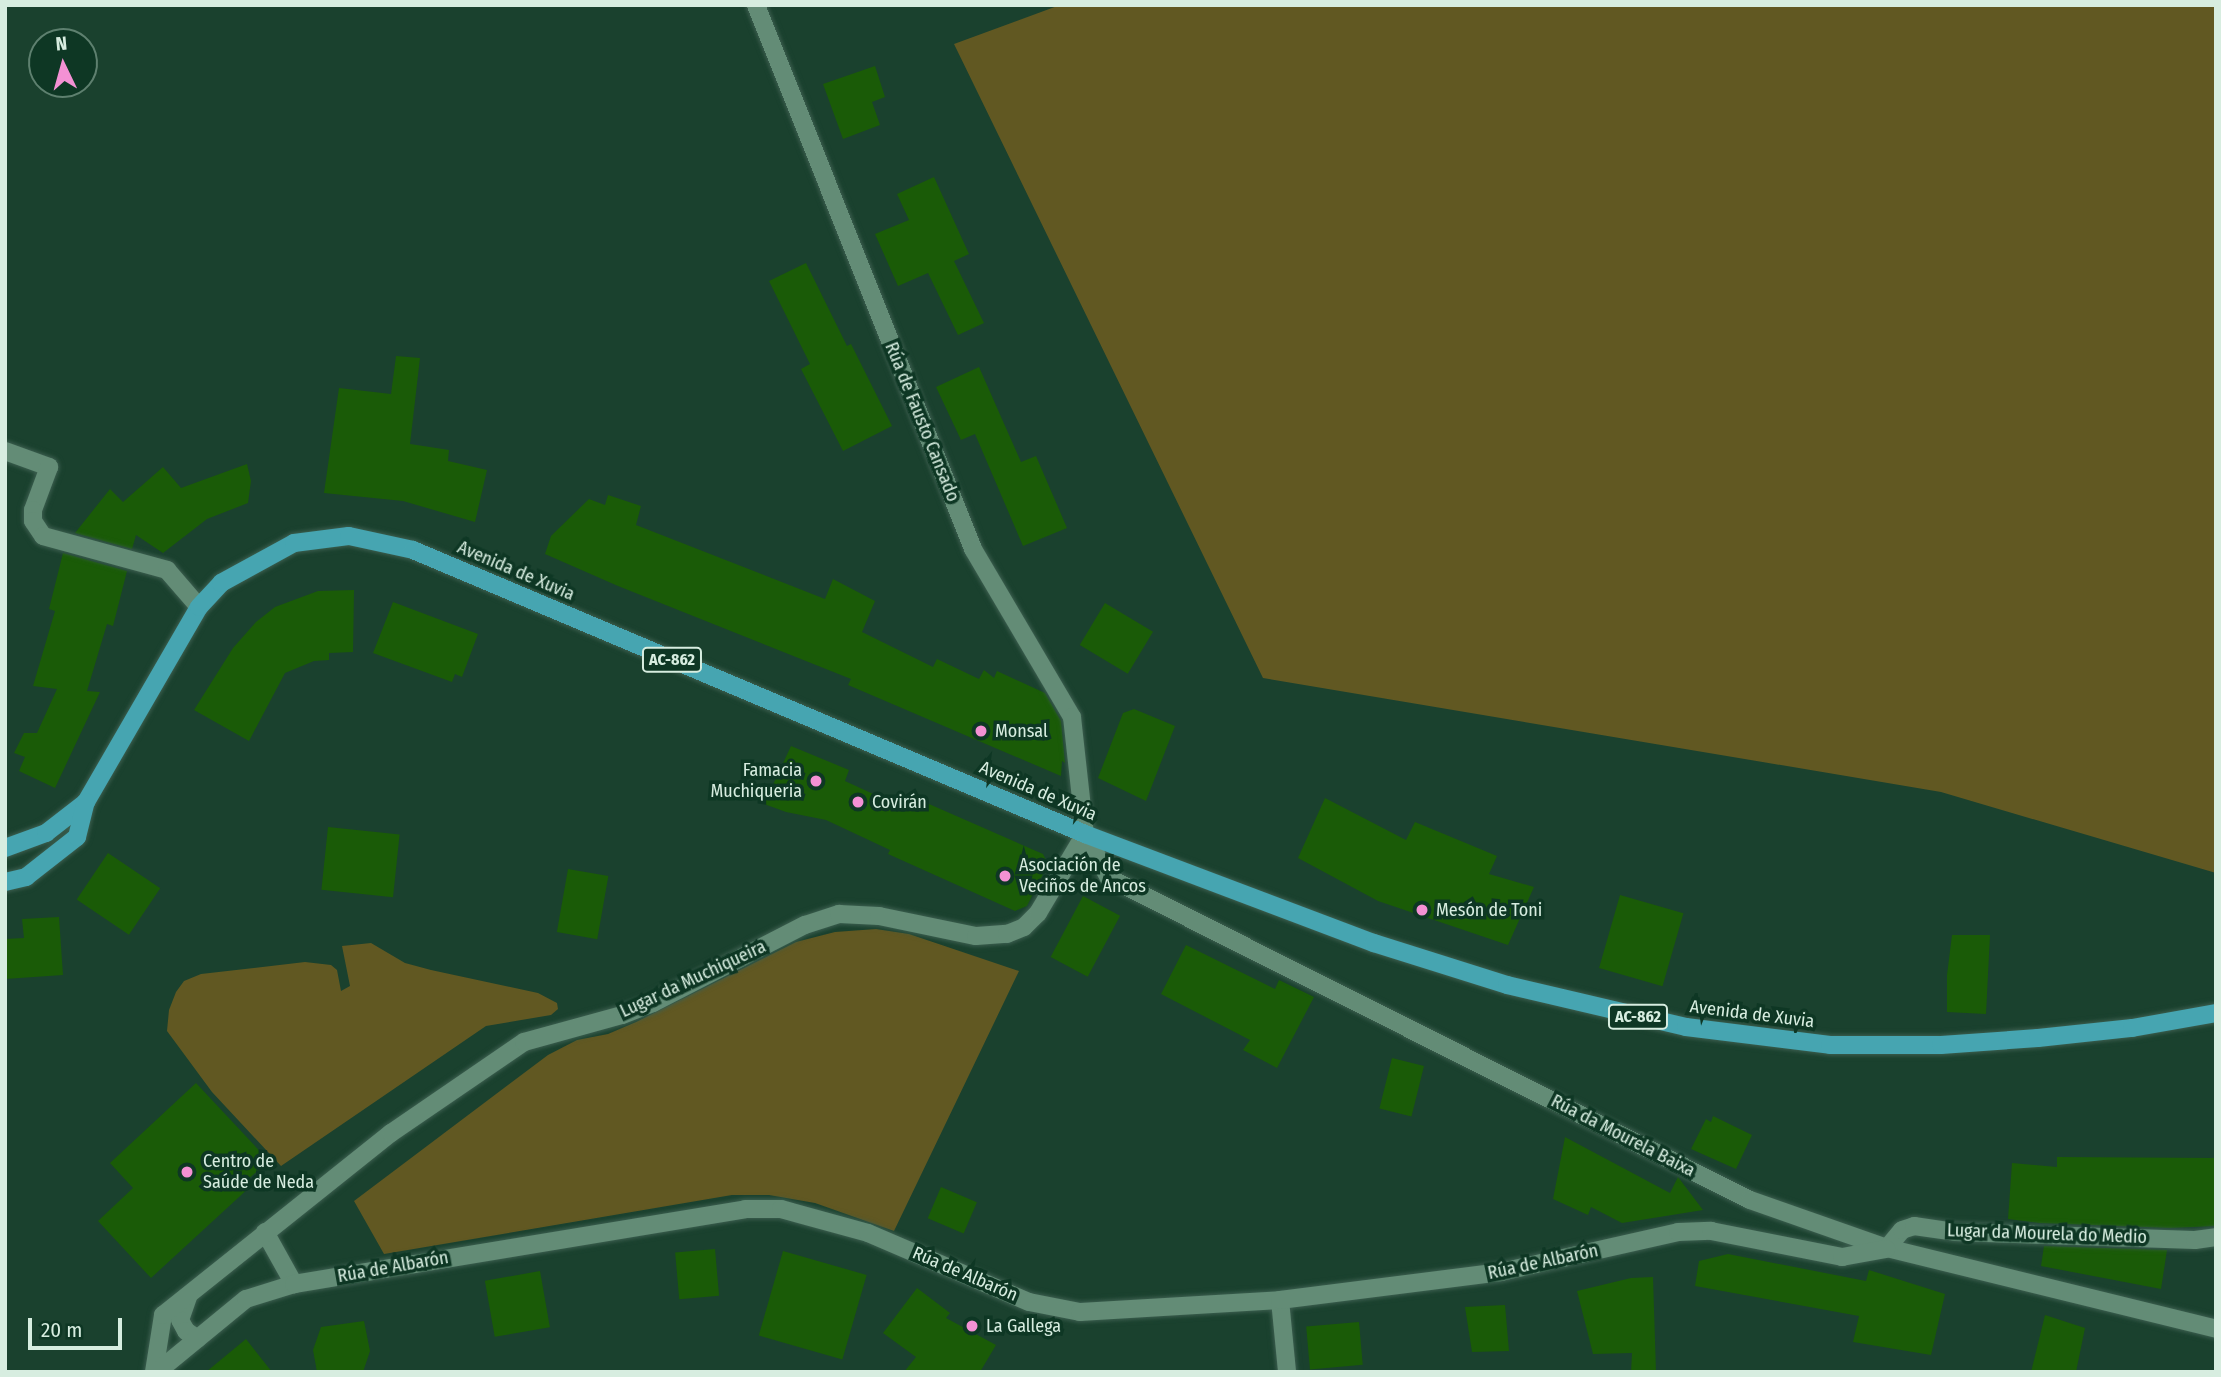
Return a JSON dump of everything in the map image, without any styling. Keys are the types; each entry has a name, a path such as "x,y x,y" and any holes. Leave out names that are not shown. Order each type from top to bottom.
{"main road":[{"name":"Avenida de Xuvia","path":"5,848 46,833 86,802 199,607 221,583 294,543 349,536 413,550 1085,834 1374,943 1507,985 1698,1029 1830,1045 1941,1045 2132,1028 2216,1013"},
{"path":"5,882 26,877 76,837 86,802"}],"street":[{"name":"Rúa de Fausto Cansado","path":"756,5 973,549 1072,717 1085,834"},
{"path":"5,451 49,467 33,510 33,520 43,536 167,570 199,607"},
{"name":"Lugar da Muchiqueira","path":"155,1372 163,1315 391,1133 524,1042 622,1015 653,1003 805,925 839,914 879,916 976,936 1007,934 1024,927 1038,913 1085,834"},
{"name":"Rúa da Mourela Baixa","path":"1085,834 1109,878 1751,1200 1887,1248 2216,1329"},
{"name":"Rúa de Albarón","path":"155,1372 246,1298 294,1284 711,1213 781,1209 869,1233 1029,1302 1080,1312 1280,1300 1501,1272 1678,1232 1711,1231 1842,1256 1887,1248"},
{"name":"Lugar da Mourela do Medio","path":"1887,1248 1902,1230 1914,1226 1955,1232 2195,1240 2216,1237"},
{"path":"265,1232 294,1284"},
{"path":"188,1297 180,1320 186,1331 198,1339"},
{"path":"1280,1300 1287,1372"}],"shaded area":[{"path":"1060,5 2216,5 2216,873 1941,792 1263,678 954,44"},
{"path":"876,929 909,934 1019,971 894,1231 815,1203 769,1195 732,1195 384,1254 354,1201 548,1055 577,1040 608,1034 636,1022 796,942 835,932"},
{"path":"371,943 405,963 538,993 557,1003 558,1009 551,1015 486,1026 281,1166 212,1092 167,1031 169,1010 176,992 184,981 201,974 305,962 331,965 337,970 341,991 350,986 342,946"}],"building":[{"path":"875,66 885,97 872,102 880,125 843,139 823,84"},
{"path":"934,177 969,254 954,261 984,323 958,335 928,273 898,286 875,234 909,220 897,194"},
{"path":"806,263 847,346 851,344 892,426 843,451 801,369 810,364 769,281"},
{"path":"396,356 420,358 410,444 449,450 448,461 487,470 475,522 403,501 324,493 339,388 391,394"},
{"path":"979,367 1021,462 1036,456 1067,528 1023,546 975,434 961,440 936,387"},
{"path":"247,464 251,481 248,503 207,519 163,553 136,535 132,549 75,533 110,489 123,502 163,467 181,488"},
{"path":"608,495 641,506 636,525 825,599 833,579 875,601 862,632 933,667 937,659 979,679 984,670 994,678 997,671 1045,693 1061,721 1065,763 1062,761 1061,776 848,685 851,679 545,554 551,536 589,499 605,505"},
{"path":"63,553 127,571 113,626 107,624 87,691 100,692 55,788 19,771 25,757 14,753 24,733 37,733 57,689 33,686 55,611 49,609"},
{"path":"354,590 353,652 329,653 329,660 314,661 285,673 249,741 194,710 233,648 256,622 275,607 318,591"},
{"path":"393,602 478,634 462,677 455,674 452,682 373,653"},
{"path":"1105,603 1153,632 1128,674 1080,645"},
{"path":"1134,709 1175,726 1146,801 1098,778 1123,713"},
{"path":"791,746 849,770 845,781 908,810 913,797 1043,854 1048,864 1027,906 1015,911 888,854 890,850 826,820 786,812 764,804"},
{"path":"1325,798 1406,840 1415,822 1497,856 1489,874 1534,887 1508,945 1378,901 1298,858"},
{"path":"328,827 400,835 393,897 321,890"},
{"path":"108,853 160,888 129,935 77,899"},
{"path":"568,869 608,876 597,939 557,932"},
{"path":"1620,895 1683,913 1662,986 1599,968"},
{"path":"1083,896 1120,916 1088,977 1051,957"},
{"path":"59,917 63,975 5,979 5,939 24,938 22,919"},
{"path":"1952,935 1990,935 1986,1014 1947,1012 1947,975"},
{"path":"1186,945 1275,989 1279,980 1314,997 1277,1068 1243,1050 1250,1040 1161,994"},
{"path":"1392,1058 1424,1066 1411,1116 1379,1108"},
{"name":"Centro de Saúde de Neda","path":"196,1083 269,1161 246,1181 251,1186 151,1278 98,1221 133,1188 110,1163"},
{"path":"1713,1116 1752,1135 1736,1169 1691,1149 1706,1119 1711,1122"},
{"path":"1565,1137 1670,1193 1678,1177 1703,1210 1622,1223 1591,1207 1588,1215 1553,1199"},
{"path":"2057,1157 2216,1158 2216,1226 2170,1228 2039,1223 2008,1219 2012,1163 2057,1167"},
{"path":"941,1187 977,1202 964,1234 928,1218"},
{"path":"2044,1246 2167,1250 2161,1289 2041,1266"},
{"path":"715,1249 719,1296 679,1299 675,1252"},
{"path":"783,1251 867,1275 842,1360 759,1336"},
{"path":"1728,1254 1866,1281 1869,1270 1945,1294 1931,1355 1853,1342 1859,1316 1695,1286 1699,1261"},
{"path":"540,1271 550,1327 495,1337 485,1281"},
{"path":"1653,1277 1656,1372 1631,1372 1632,1353 1593,1354 1577,1291 1631,1278"},
{"path":"917,1288 950,1313 946,1318 996,1345 980,1372 904,1372 916,1357 883,1333"},
{"path":"1505,1305 1509,1351 1472,1352 1465,1307"},
{"path":"2045,1315 2085,1328 2076,1372 2031,1372"},
{"path":"364,1321 370,1351 363,1372 317,1372 313,1350 321,1327"},
{"path":"1359,1322 1363,1365 1310,1369 1306,1327"},
{"path":"246,1339 272,1372 206,1372"}],"place":[{"name":"Monsal","path":"981,731"},
{"name":"Famacia Muchiqueria","path":"816,781"},
{"name":"Covirán","path":"858,802"},
{"name":"Asociación de Veciños de Ancos","path":"1005,876"},
{"name":"Mesón de Toni","path":"1422,910"},
{"name":"Centro de Saúde de Neda","path":"187,1172"},
{"name":"La Gallega","path":"972,1326"}]}
